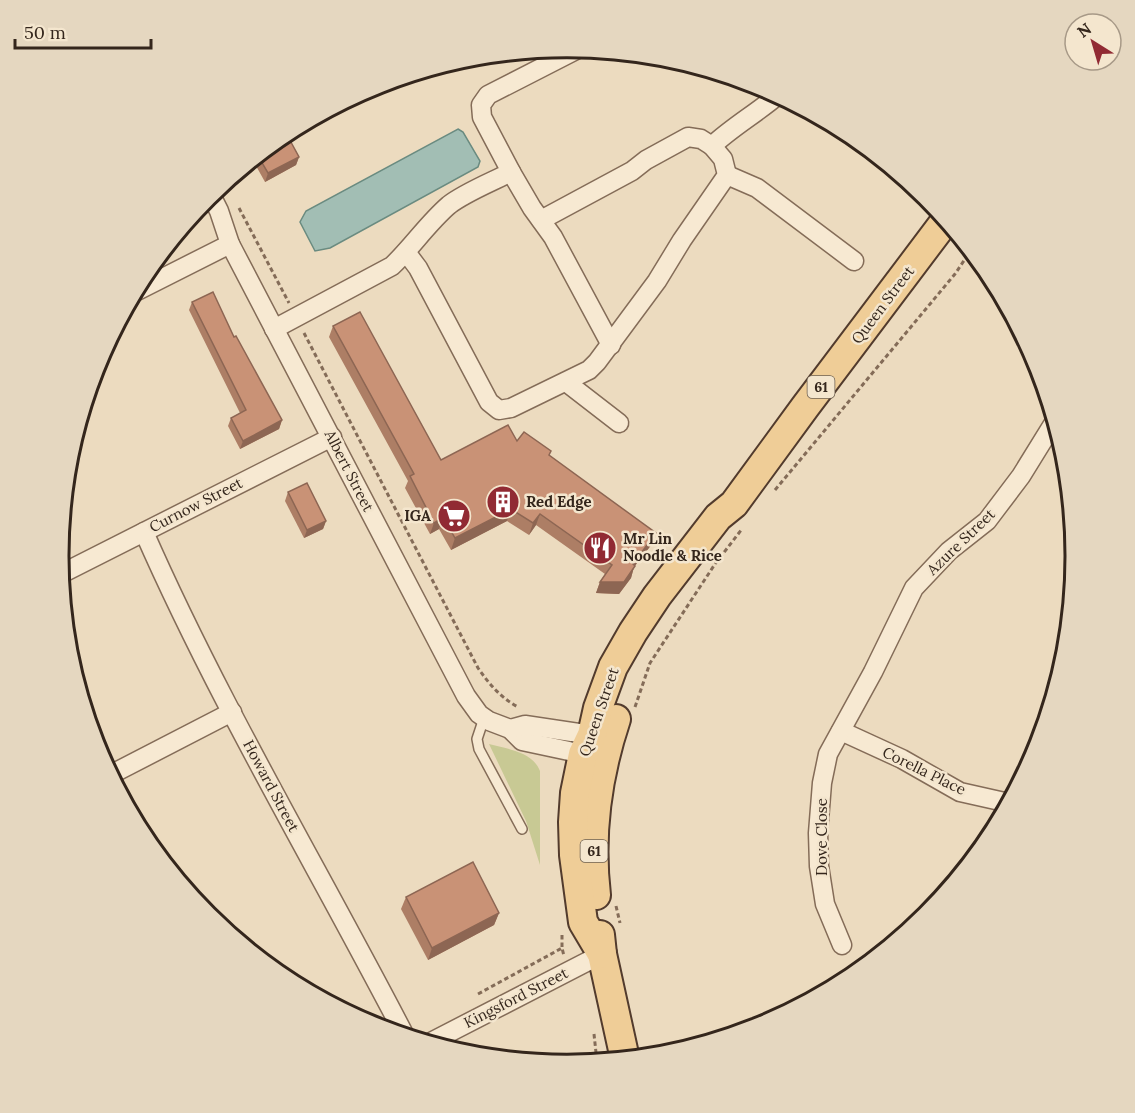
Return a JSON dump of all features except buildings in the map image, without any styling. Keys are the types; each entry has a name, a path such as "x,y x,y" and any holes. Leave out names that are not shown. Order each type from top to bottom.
{"main road":[{"name":"Queen Street","path":"623,1051 602,954 583,922 574,855 575,794 593,746 630,671 670,604 728,525 739,515 805,407 941,227"}],"street":[{"path":"559,59 488,95 481,105 482,117 532,208 553,237 610,345"},
{"path":"712,146 770,102"},
{"path":"406,252 418,268 489,402 499,410 511,408 589,370 657,280 727,175 723,159 712,146 701,139 688,137 646,159 632,171 541,220"},
{"path":"274,329 392,266 416,238 451,204 511,172"},
{"path":"727,175 757,188 854,261"},
{"name":"Albert Street","path":"215,204 230,244 466,696 478,714 510,729 522,741 593,746"},
{"path":"150,284 230,244"},
{"path":"566,382 619,423"},
{"name":"Azure Street","path":"841,731 914,588 949,551 987,521 1021,476 1049,430"},
{"name":"Curnow Street","path":"70,570 332,437"},
{"name":"Howard Street","path":"144,532 232,712 399,1025"},
{"path":"118,771 232,712"},
{"name":"Corella Place","path":"841,731 902,759 960,792 1001,801"},
{"name":"Dove Close","path":"841,731 828,754 822,783 818,833 819,866 825,904 842,945"},
{"name":"Kingsford Street","path":"439,1038 602,954"}],"lane":[{"path":"484,718 477,739 479,748 522,830"}],"path":[{"path":"236,203 478,668 494,690 508,702 520,708"},
{"path":"772,493 956,274 966,258"},
{"path":"635,708 650,663 709,573 739,515"},
{"path":"614,897 621,927"}],"green space":[{"path":"489,744 525,755 536,764 540,771 540,865 526,821"}],"water":[{"path":"458,129 463,132 480,161 478,167 330,248 315,251 300,222 306,211"}],"place":[{"name":"Red Edge","path":"503,502"},
{"name":"IGA","path":"454,516"},
{"name":"Mr Lin Noodle & Rice","path":"600,548"}]}
